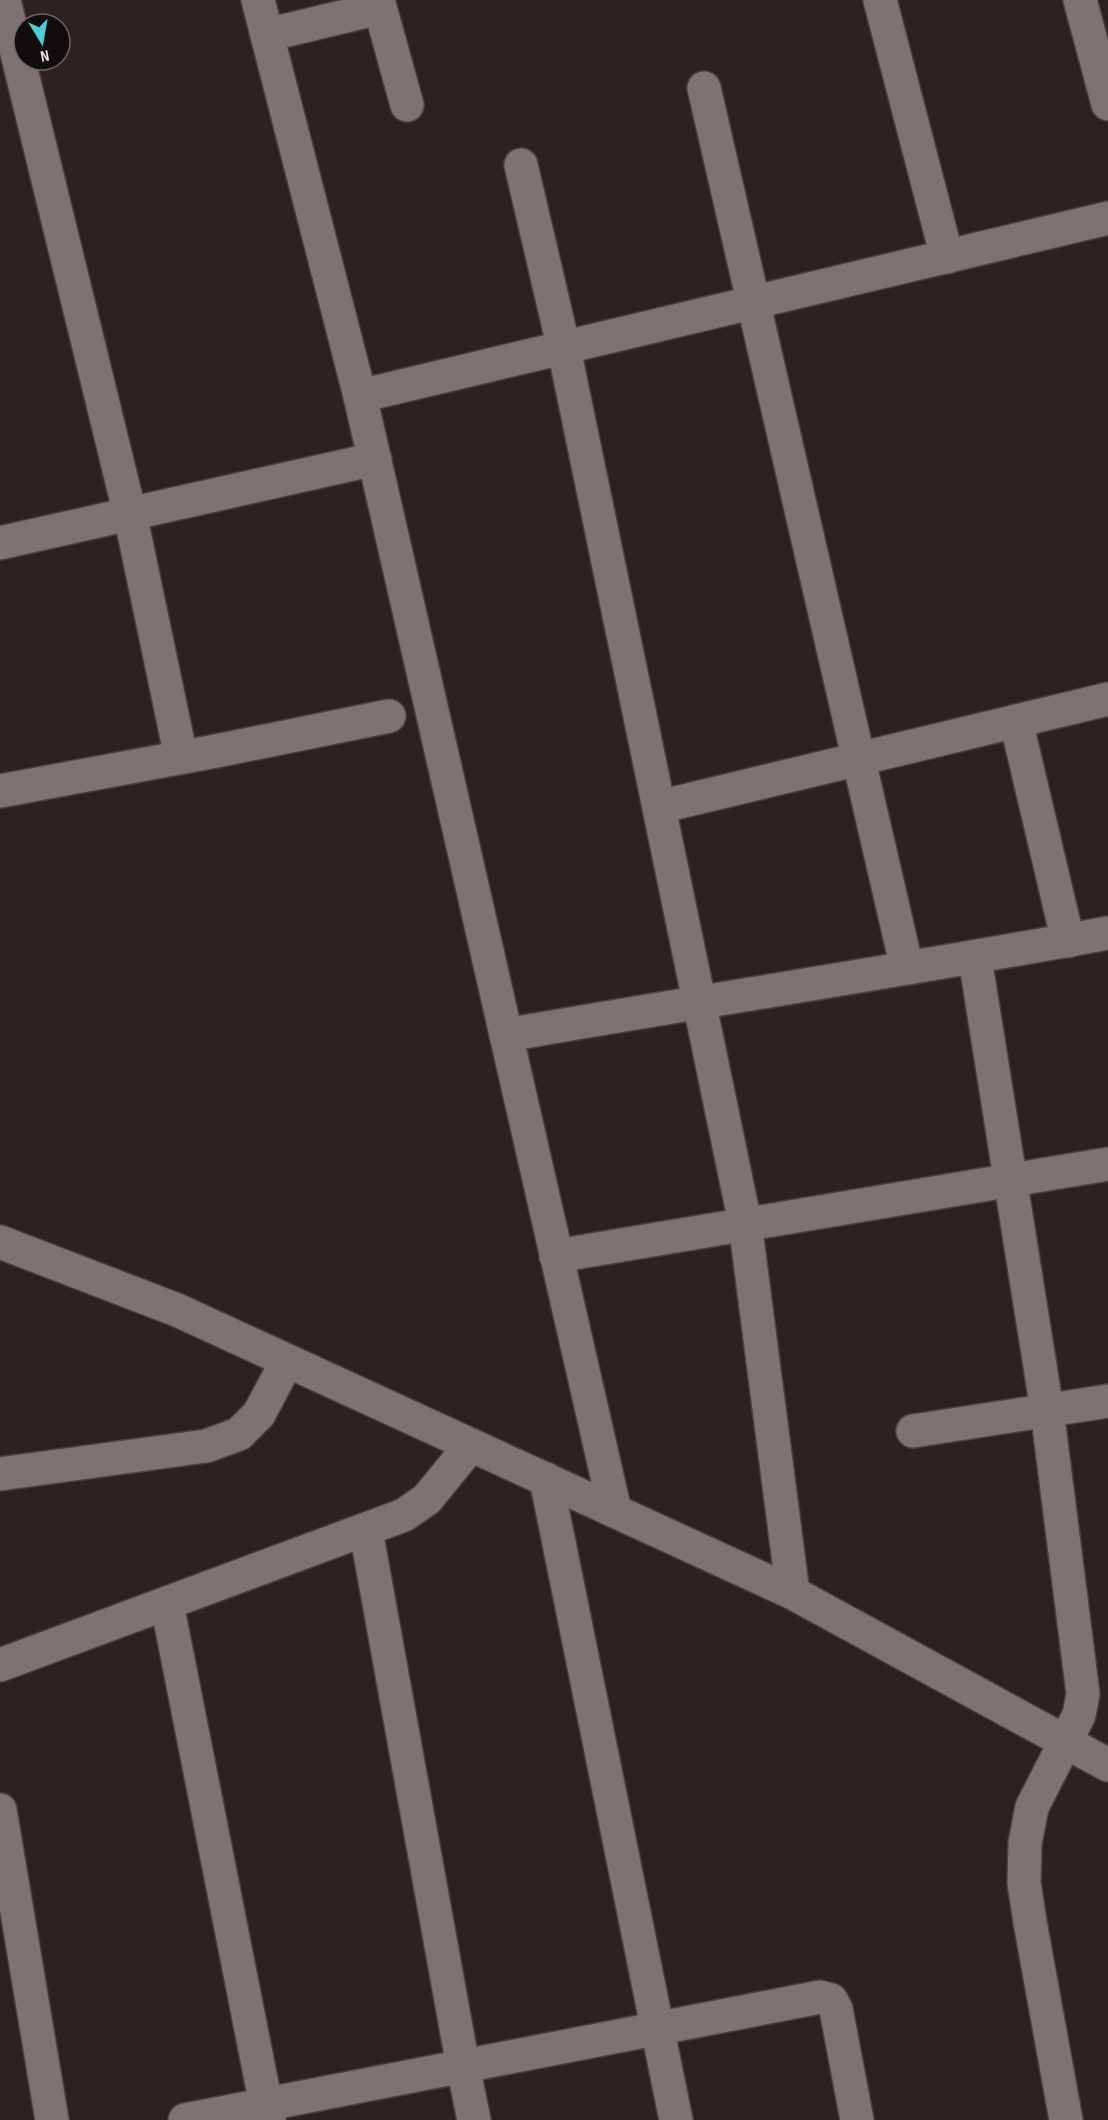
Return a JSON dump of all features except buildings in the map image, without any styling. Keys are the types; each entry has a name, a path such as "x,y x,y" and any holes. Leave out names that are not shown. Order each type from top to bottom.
{"street":[{"path":"4,0 130,514 181,757"},
{"path":"258,0 375,459 615,1511"},
{"path":"880,0 947,257"},
{"path":"1080,0 1108,104"},
{"path":"267,35 379,4 407,105"},
{"path":"704,88 907,968"},
{"path":"521,165 564,349 745,1223 793,1593"},
{"path":"360,396 1108,218"},
{"path":"0,543 375,459"},
{"path":"659,807 1108,699"},
{"path":"0,791 389,716"},
{"path":"1016,721 1068,941"},
{"path":"506,1035 1108,933"},
{"path":"975,957 1047,1410 1083,1694 1079,1715 1032,1807 1025,1843 1024,1883 1066,2120"},
{"path":"556,1256 1108,1164"},
{"path":"0,1242 177,1310 793,1593 1108,1765"},
{"path":"0,1474 206,1446 239,1434 259,1414 287,1361"},
{"path":"913,1431 1108,1401"},
{"path":"0,1665 404,1515 427,1499 471,1445"},
{"path":"546,1479 676,2120"},
{"path":"366,1531 474,2120"},
{"path":"167,1604 268,2112"},
{"path":"0,1810 52,2120"},
{"path":"185,2120 268,2112 463,2066 820,1997 831,2000 836,2009 857,2120"}]}
